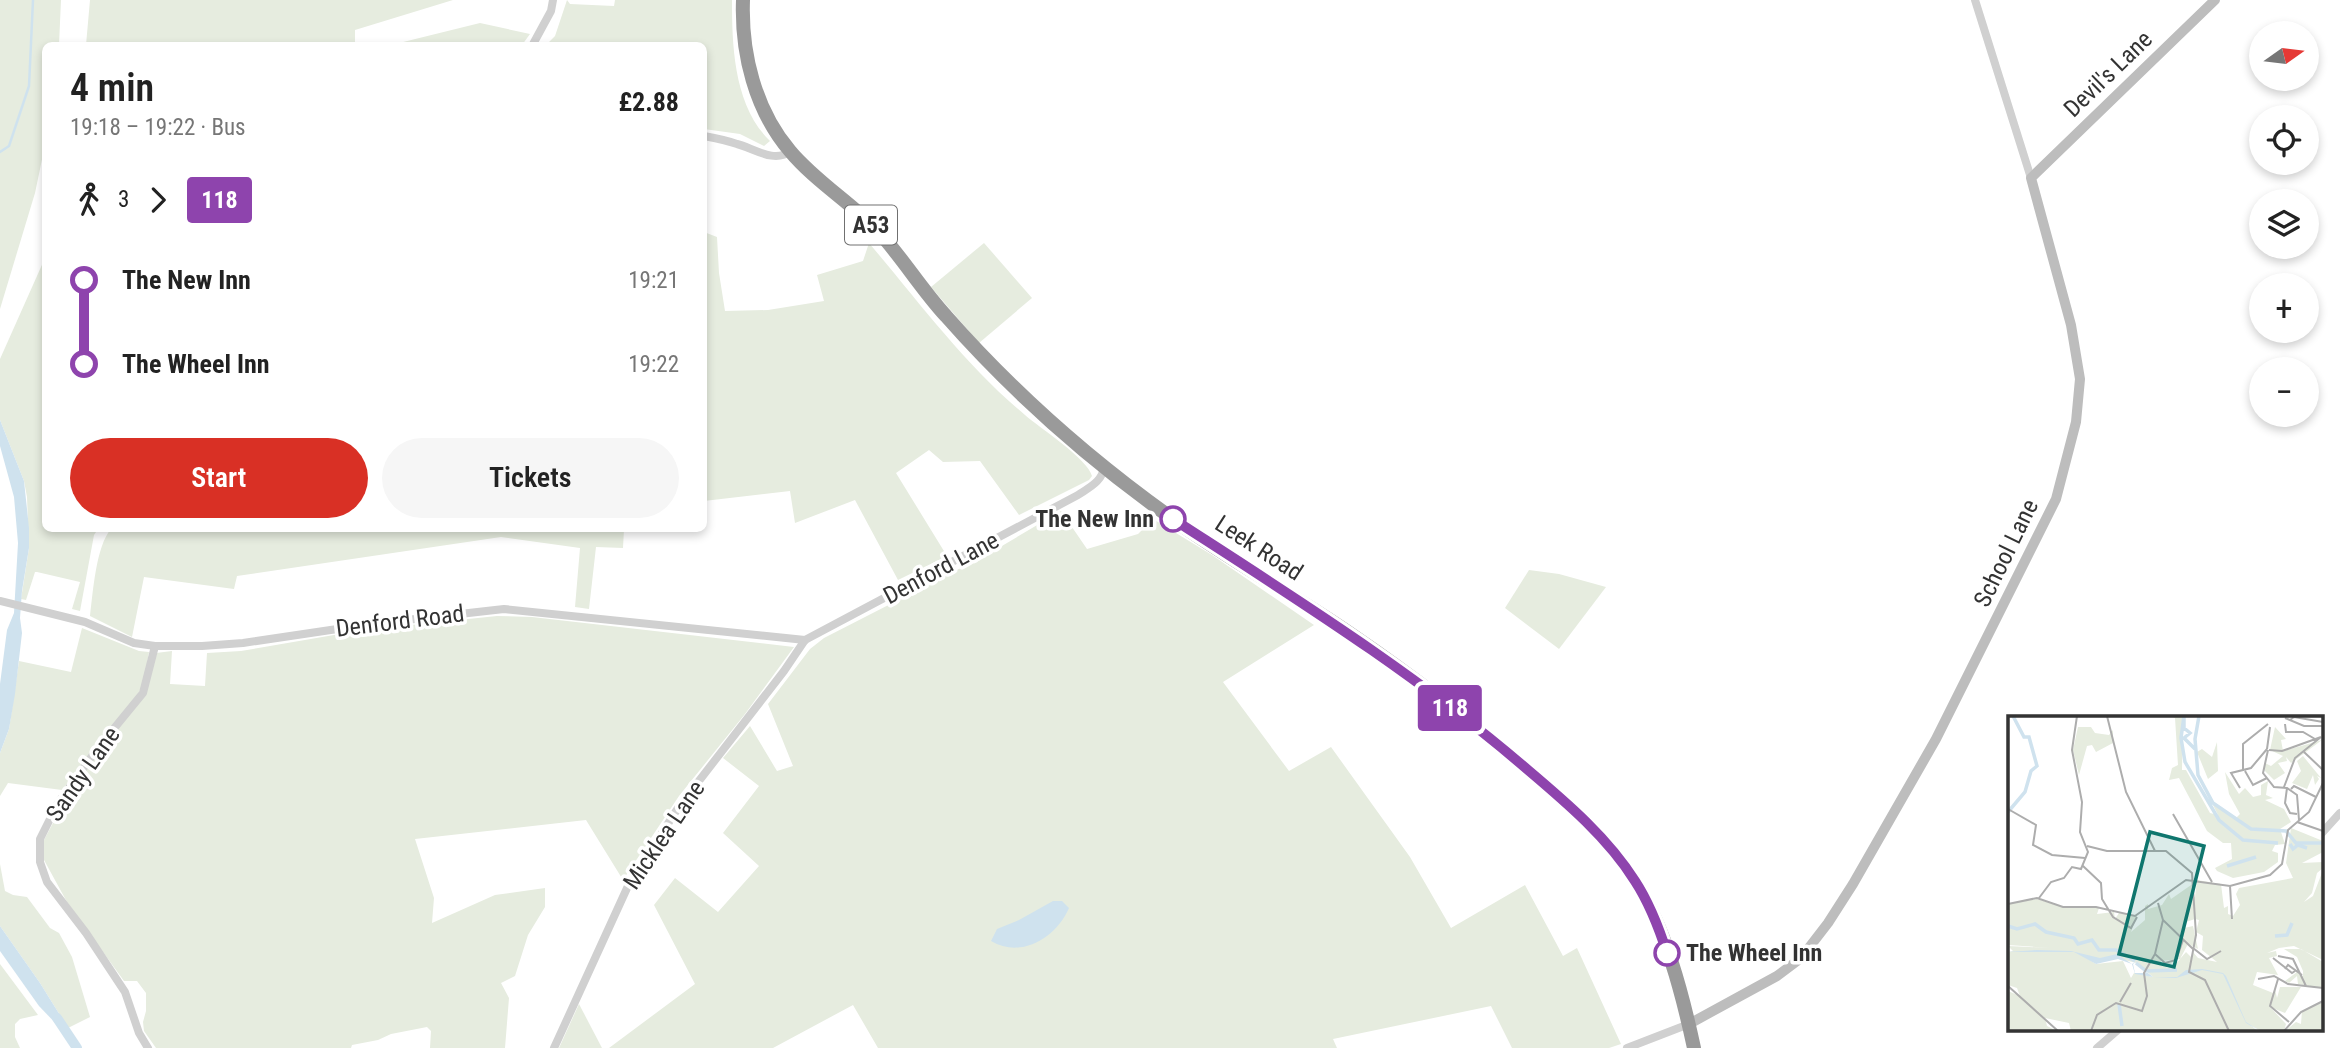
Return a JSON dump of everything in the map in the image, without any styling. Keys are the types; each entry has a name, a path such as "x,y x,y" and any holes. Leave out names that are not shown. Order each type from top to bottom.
{"highway":[{"name":"Leek Road","path":"743,0 744,43 751,78 762,106 790,151 854,207 879,233 943,313 988,361 1104,466 1171,518 1355,636 1496,743 1583,819 1615,853 1650,906 1689,1024"},
{"name":"A53","path":"1689,1024 1694,1048"}],"street":[{"path":"534,42 551,11 553,0"},
{"name":"School Lane","path":"1689,1024 1777,976 1801,958 1828,923 1936,739 2056,499 2076,422 2080,379 2071,325 2031,178 1976,0"},
{"name":"Devil's Lane","path":"2031,178 2215,0"},
{"path":"707,137 766,154 778,156 790,151"},
{"name":"Denford Lane","path":"805,640 1079,495 1104,474 1104,466"},
{"name":"Denford Road","path":"3,602 85,622 134,643 155,646 243,643 371,624 504,609 805,640"},
{"name":"Micklea Lane","path":"554,1048 628,886 678,808 805,640"},
{"name":"Sandy Lane","path":"148,1048 139,1033 125,992 86,933 47,882 40,862 40,839 58,803 143,693 155,646"},
{"path":"2322,833 2340,813"},
{"path":"1627,1048 1689,1024"},
{"path":"2097,1048 2118,1030"}],"shaded area":[{"path":"0,0 61,0 59,42 42,42 42,159 35,193 0,309"},
{"path":"90,0 453,0 355,30 355,42 86,42"},
{"path":"567,0 570,4 614,6 615,0 732,0 735,56 742,93 758,127 770,141 764,146 740,134 707,129 707,42 549,42 555,36"},
{"path":"480,23 530,34 524,42 403,42"},
{"path":"707,233 717,237 725,311 768,310 824,301 817,275 863,261 869,243 982,375 1025,415 1082,461 1092,476 1089,480 1019,515 980,461 943,462 929,450 896,473 947,556 898,580 855,500 795,523 790,491 707,501"},
{"path":"984,243 1032,298 979,343 931,287"},
{"path":"42,265 42,532 96,532 80,611 72,609 80,582 37,572 26,600 21,599 29,548 27,497 24,481 0,420 0,359"},
{"path":"1061,511 1087,549 1138,534 1153,519 1212,555 1314,625 1223,682 1289,771 1331,747 1410,857 1451,928 1525,885 1563,956 1577,948 1621,1044 1609,1048 1512,1048 1491,1006 1333,1039 1337,1048 878,1048 853,1005 773,1048 609,1048 695,984 654,905 675,878 718,912 759,866 723,833 759,786 723,758 750,726 777,771 793,766 768,704 810,649 824,638 990,553"},
{"path":"109,532 624,532 623,548 596,547 589,609 575,607 580,548 501,537 237,576 234,589 144,577 132,637 90,616 94,582"},
{"path":"1529,570 1559,574 1606,587 1559,649 1505,608"},
{"path":"497,616 532,617 794,647 745,714 679,796 623,880 586,820 415,839 434,898 432,923 495,895 545,888 545,907 528,935 515,976 501,983 509,998 505,1048 430,1048 431,1031 427,1027 391,1034 378,1040 352,1045 351,1048 156,1048 144,1031 146,993 137,981 124,981 67,902 44,860 44,840 71,789 143,698 156,653 172,651 170,684 205,686 207,653 241,651 363,630"},
{"path":"82,628 139,651 149,652 144,682 137,696 62,790 8,783 0,796 0,753 9,729 19,661 71,672"},
{"path":"0,864 5,891 27,897 50,928 59,933 72,957 90,1017 68,1028 0,926"},
{"path":"0,964 38,1015 20,1019 15,1024 15,1037 20,1048 0,1048"},
{"path":"579,1004 602,1048 559,1048"}],"water":[{"path":"0,420 24,481 29,548 22,591 22,633 15,694 9,729 0,753 0,684 7,630 14,613 18,543 14,497 0,446"},
{"path":"1053,901 1062,901 1069,908 1056,928 1047,936 1014,948 991,941 997,929"},
{"path":"0,926 68,1028 63,1031 39,1006 0,951"}],"waterway":[{"path":"0,152 9,146 29,86 33,0"},
{"path":"57,1018 77,1048"}],"bus line":[{"name":"118","path":"1173,519 1355,636 1496,743 1550,789 1615,853 1634,879 1650,906 1667,953"}],"place":[{"name":"The New Inn","path":"1173,519"},
{"name":"The Wheel Inn","path":"1667,953"}]}
